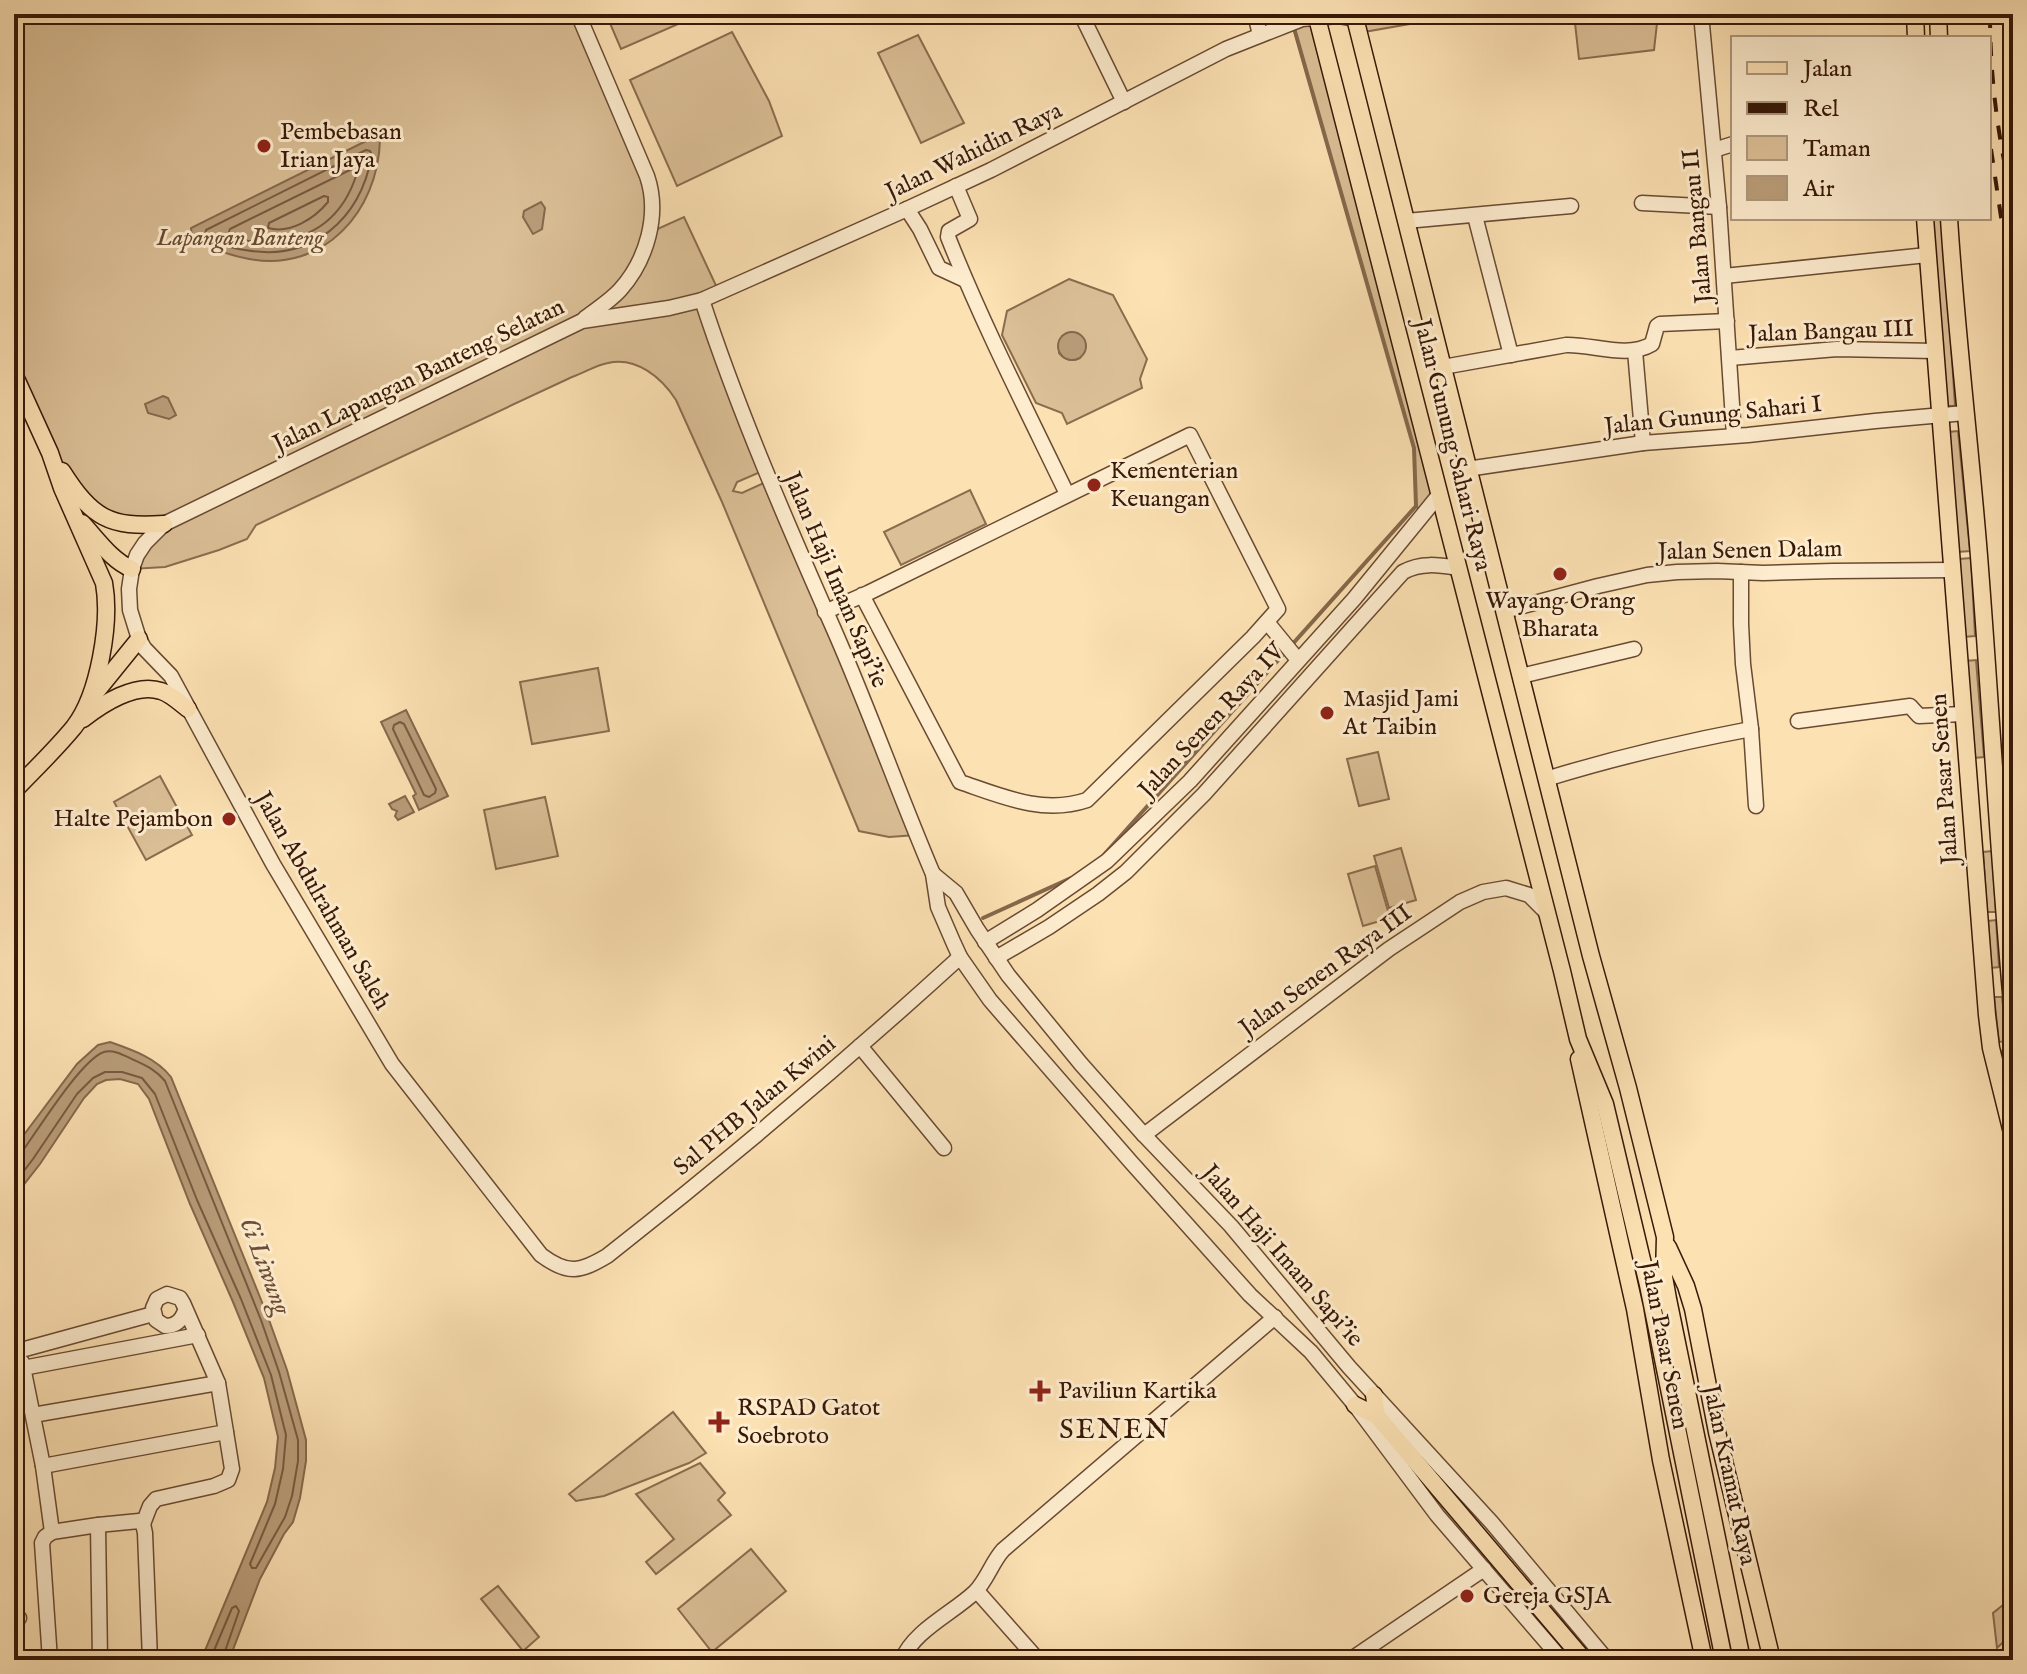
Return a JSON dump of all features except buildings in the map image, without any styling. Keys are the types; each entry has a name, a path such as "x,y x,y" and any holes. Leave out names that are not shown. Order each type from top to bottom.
{"main road":[{"path":"1915,14 1916,36"},
{"path":"1938,14 1939,36"},
{"name":"Jalan Gunung Sahari Raya","path":"1354,17 1565,851"},
{"name":"Jalan Gunung Sahari Raya","path":"1306,19 1439,495 1540,888"},
{"name":"Jalan Pasar Senen","path":"1925,220 1987,1015 1991,1048 2013,1137"},
{"name":"Jalan Pasar Senen","path":"1949,220 1979,555 2013,1015"},
{"path":"14,374 104,583 105,639 89,701"},
{"path":"50,453 94,511 113,522 138,526 164,524"},
{"path":"73,513 116,559 132,569"},
{"path":"75,726 89,701 139,639"},
{"path":"1959,650 1985,647"},
{"path":"14,791 75,726 109,700 139,690 157,689 188,709"},
{"name":"Jalan Pasar Senen","path":"1565,851 1665,1242 1664,1277 1668,1299"},
{"name":"Jalan Pasar Senen","path":"1540,888 1578,1039 1579,1066 1635,1309 1664,1473 1704,1660"},
{"name":"Jalan Pasar Senen","path":"1578,1039 1605,1104 1648,1285"},
{"path":"1665,1242 1686,1286 1693,1309 1717,1432 1772,1660"},
{"name":"Jalan Kramat Raya","path":"1648,1285 1724,1660"},
{"name":"Jalan Kramat Raya","path":"1668,1299 1742,1660"},
{"path":"1374,1395 1377,1416"},
{"path":"1355,1405 1377,1416 1584,1660"},
{"path":"2004,1660 2013,1651"}],"street":[{"path":"578,14 647,176 653,202 651,232 634,271 611,299 582,321"},
{"path":"1081,14 1124,102"},
{"path":"1255,14 1260,35"},
{"name":"Jalan Bangau II","path":"1701,14 1719,207 1734,435"},
{"path":"1306,19 1354,17"},
{"name":"Jalan Wahidin Raya","path":"702,300 956,186 1226,49 1306,19"},
{"path":"1714,150 1731,145"},
{"path":"956,186 970,219 955,226 948,237 1019,399 1067,494"},
{"path":"1642,203 1719,207"},
{"path":"1406,221 1571,206"},
{"path":"907,209 939,268 965,280"},
{"path":"1475,216 1511,355"},
{"path":"1724,276 1927,255"},
{"name":"Jalan Lapangan Banteng Selatan","path":"164,524 582,321 702,300"},
{"name":"Jalan Haji Imam Sapi'ie","path":"702,300 744,417 933,874 938,907 960,957 990,1000 1036,1054 1250,1295 1311,1352 1437,1515 1562,1660"},
{"path":"1443,367 1582,344 1635,351 1652,344 1660,324 1727,321"},
{"name":"Jalan Bangau III","path":"1730,358 1837,349 1935,351"},
{"path":"1635,351 1643,443"},
{"name":"Jalan Gunung Sahari I","path":"1467,469 1643,443 1965,413"},
{"path":"825,612 1190,435 1278,609 1087,800 1053,806 1021,802 960,782 862,595"},
{"name":"Jalan Senen Raya IV","path":"985,942 1112,857 1190,781 1341,613 1439,495"},
{"name":"Jalan Abdulrahman Saleh","path":"164,524 145,543 132,569 130,610 139,639 171,676 293,899 392,1064 541,1255 567,1270"},
{"name":"Jalan Senen Raya IV","path":"996,958 1049,927 1126,872 1204,794 1403,572 1423,565 1458,568"},
{"name":"Jalan Senen Dalam","path":"1504,611 1647,575 1704,571 1952,570"},
{"path":"1741,572 1743,664 1756,806"},
{"path":"1341,613 1355,626"},
{"path":"1267,622 1298,660"},
{"path":"1521,676 1634,649"},
{"path":"1798,721 1910,706 1919,716 1963,714"},
{"path":"1546,779 1677,743 1751,729"},
{"path":"1190,781 1204,794"},
{"path":"1112,857 1126,872"},
{"name":"Jalan Haji Imam Sapi'ie","path":"933,874 956,893 996,958 1057,1036 1144,1135 1231,1226 1374,1395 1492,1523 1607,1660"},
{"name":"Jalan Senen Raya III","path":"1144,1135 1387,951 1460,902 1483,892 1506,888 1529,895 1545,911"},
{"name":"Sal PHB Jalan Kwini","path":"567,1270 588,1267 607,1256 728,1160 960,957"},
{"path":"1036,1054 1057,1036"},
{"path":"860,1046 944,1148"},
{"path":"150,1660 143,1524 150,1506 156,1499 228,1480 232,1469 218,1383 180,1298 167,1294 157,1299 153,1314 160,1324 170,1326 180,1321 185,1311"},
{"path":"20,1361 153,1314"},
{"path":"902,1660 911,1643 977,1591 1003,1550 1275,1317"},
{"path":"20,1361 198,1335"},
{"path":"20,1361 43,1466 52,1532"},
{"path":"33,1415 218,1383"},
{"path":"43,1466 226,1432"},
{"path":"50,1660 42,1543 45,1537 52,1532 98,1525 139,1521 143,1524"},
{"path":"98,1525 100,1660"},
{"path":"1350,1660 1484,1569"},
{"path":"977,1591 1038,1660"}],"green space":[{"name":"Lapangan Banteng","path":"14,14 578,14 652,189 651,232 684,217 719,292 702,300 765,470 737,482 733,491 742,493 770,480 916,835 889,837 859,831 722,502 676,400 656,377 638,366 618,362 599,365 256,525 247,539 165,567 132,569 163,525 113,522 66,478 14,374"},
{"path":"606,14 701,14 621,49"},
{"path":"1255,14 1316,14 1439,495 1423,515 1416,506 1414,448 1292,23 1260,35"},
{"path":"1353,14 1467,14 1358,33"},
{"path":"1574,14 1658,14 1654,50 1579,59"},
{"path":"732,32 769,101 782,136 677,186 630,80"},
{"path":"918,35 964,123 921,143 878,53"},
{"path":"1932,220 1943,220 1955,406 1944,406"},
{"path":"1069,279 1113,295 1147,359 1140,379 1142,388 1067,424 1062,413 1036,403 1002,335 1007,311","holes":["1071,332 1079,335 1086,346 1080,358 1071,360 1059,353 1062,336"]},
{"path":"1958,431 1970,551 1958,552 1948,432"},
{"path":"970,490 986,524 901,565 884,532"},
{"path":"1971,558 1975,636 1963,637 1959,559"},
{"path":"1976,660 1984,757 1974,758 1966,661"},
{"path":"598,668 609,731 532,744 520,682"},
{"path":"1378,752 1389,799 1359,806 1347,759"},
{"path":"160,776 192,835 146,860 114,802"},
{"path":"545,797 558,856 496,869 484,810"},
{"path":"1401,848 1416,900 1389,908 1374,856"},
{"path":"1992,851 1996,912 1987,912 1983,852"},
{"path":"1375,866 1390,918 1363,926 1348,874"},
{"path":"1996,920 1999,967 1991,968 1988,921"},
{"path":"1994,997 2002,997 2007,1041 1999,1042"},
{"path":"2009,1049 2013,1064 2013,1100 2001,1051"},
{"path":"673,1412 706,1453 689,1463 604,1496 576,1501 569,1494"},
{"path":"700,1463 725,1493 718,1500 731,1515 656,1574 646,1562 674,1539 636,1494"},
{"path":"751,1549 786,1591 712,1652 678,1609"},
{"path":"498,1586 539,1637 523,1651 481,1599"},
{"path":"2013,1597 2013,1633 1997,1648 1993,1613"}],"water":[{"path":"376,136 380,140 377,166 369,191 342,231 323,246 301,256 276,261 249,259 219,251 192,236 191,228"},
{"path":"541,202 545,208 542,229 533,234 523,217 524,211"},
{"path":"1072,332 1082,336 1086,346 1082,356 1072,360 1062,356 1058,346 1062,336"},
{"path":"163,396 168,398 176,415 169,419 148,413 145,404"},
{"path":"406,710 448,796 419,810 413,796 416,794 381,722"},
{"path":"405,796 414,812 398,820 395,816 397,811 389,804"},
{"path":"110,1042 151,1060 171,1077 268,1317 287,1370 306,1440 306,1461 293,1522 260,1579 229,1660 201,1660 267,1502 278,1437 264,1378 149,1099 138,1084 120,1079 97,1084 14,1197 14,1148 77,1064 98,1045"}],"waterway":[{"path":"1101,858 1416,506 1414,448 1294,28"},
{"path":"983,918 1071,878"}],"railway":[{"path":"1990,14 1990,36"},
{"path":"1991,62 2003,155 2013,202"},
{"path":"1991,149 2001,217 2013,254"}],"place":[{"name":"Pembebasan Irian Jaya","path":"264,146"},
{"name":"Kementerian Keuangan","path":"1094,485"},
{"name":"Wayang Orang Bharata","path":"1560,574"},
{"name":"Masjid Jami At Taibin","path":"1327,713"},
{"name":"Halte Pejambon","path":"229,819"},
{"name":"Paviliun Kartika","path":"1040,1391"},
{"name":"RSPAD Gatot Soebroto","path":"719,1422"},
{"name":"Gereja GSJA","path":"1467,1596"}],"district":[{"name":"SENEN","path":"1115,1430"}],"water label":[{"name":"Ci Liwung","path":"265,1266"}]}
